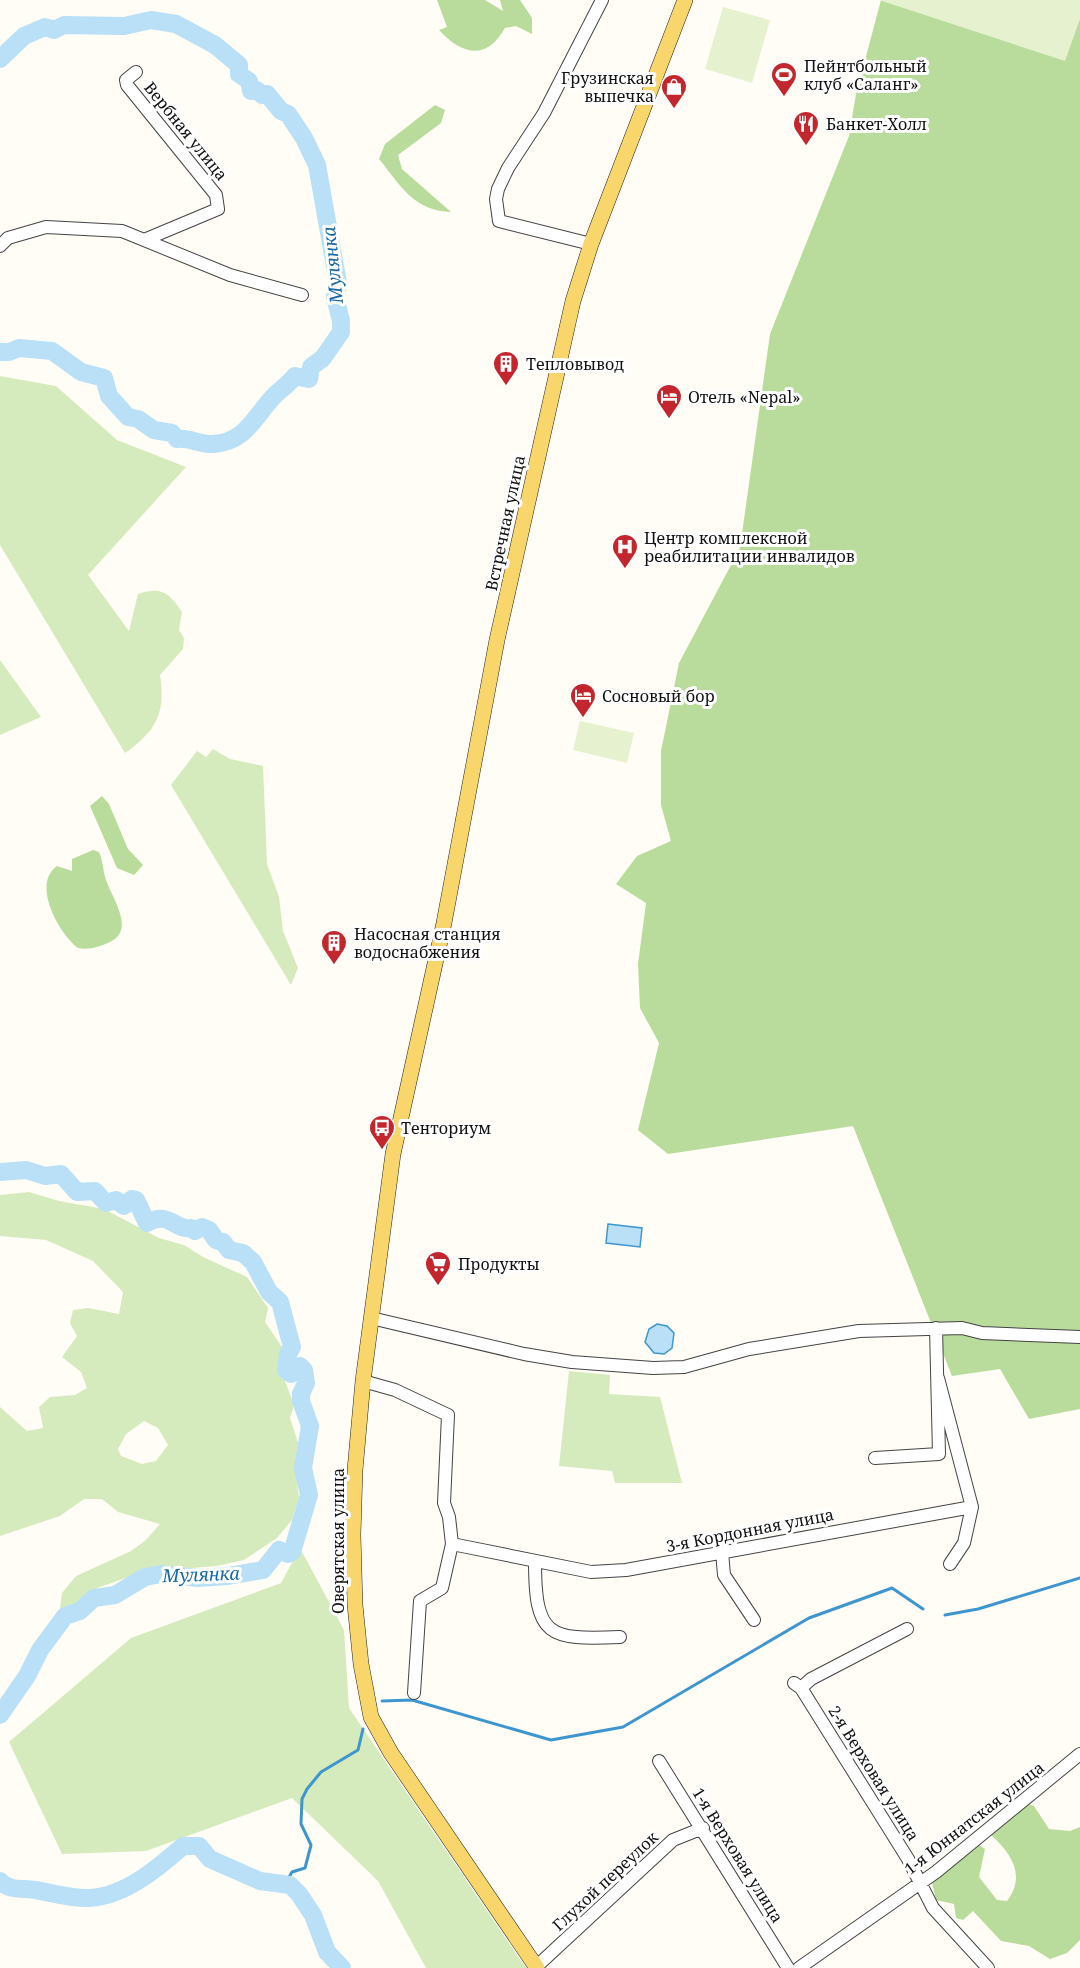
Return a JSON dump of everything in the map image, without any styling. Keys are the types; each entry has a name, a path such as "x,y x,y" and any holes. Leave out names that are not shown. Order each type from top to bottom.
{"main road":[{"name":"Встречная улица","path":"411,1067 441,934 497,640 518,556 573,301 591,244 685,0"},
{"name":"Оверятская улица","path":"411,1067 392,1157 363,1381 355,1470 354,1594 361,1664 371,1717 391,1753 537,1968"}],"street":[{"path":"591,244 499,221 496,199 508,168 544,113 602,0"},
{"name":"Вербная улица","path":"136,72 126,80 127,85 216,195 218,208 144,240"},
{"path":"0,246 8,238 46,227 122,231 230,275 302,295"},
{"path":"371,1318 524,1354 572,1362 653,1368 684,1367 749,1349 859,1331 962,1328 982,1333 1080,1337"},
{"path":"875,1458 939,1454 936,1328"},
{"path":"938,1378 972,1507 964,1543 950,1564"},
{"path":"363,1381 395,1390 448,1415 444,1503 449,1517 452,1544 442,1588 420,1601 414,1693"},
{"name":"3-я Кордонная улица","path":"452,1544 591,1572 626,1570 972,1507"},
{"path":"722,1552 724,1575 754,1620"},
{"path":"535,1561 536,1602 540,1618 552,1632 579,1639 620,1637"},
{"name":"2-я Верховая улица","path":"907,1629 798,1685 908,1859 933,1908 988,1968"},
{"name":"1-я Юннатская улица","path":"799,1968 936,1872 1080,1754"},
{"name":"1-я Верховая улица","path":"659,1761 703,1828 788,1968"},
{"name":"Глухой переулок","path":"537,1968 673,1840 703,1828"}],"green space":[{"path":"437,0 485,0 503,11 500,0 520,0 532,18 532,34 516,26 505,28 490,46 482,50 465,49 456,45 439,30 447,27"},
{"path":"879,0 1080,0 1080,19 1065,61"},
{"path":"881,0 1080,0 1080,1409 1029,1419 1000,1369 952,1376 853,1126 668,1154 638,1130 659,1043 640,1008 638,964 646,903 616,884 637,856 671,841 661,805 661,751 679,663 740,548 770,334 849,136 856,94"},
{"path":"723,7 770,20 752,83 705,69"},
{"path":"435,105 445,110 441,123 398,155 402,169 451,212 438,211 417,202 401,187 379,159 385,144"},
{"path":"0,376 56,386 117,440 186,467 88,575 129,631 138,594 153,591 164,593 182,612 179,630 184,638 183,649 160,675 160,711 151,729 125,753 0,545"},
{"path":"0,660 41,717 0,735"},
{"path":"580,721 634,733 627,763 573,750"},
{"path":"213,749 230,759 263,766 267,864 279,897 283,931 298,968 291,985 171,785 197,751 206,757"},
{"path":"102,796 109,804 128,849 143,865 134,875 117,868 90,806"},
{"path":"93,850 99,852 106,880 120,913 121,930 118,937 106,944 98,947 78,948 56,921 47,896 47,884 50,874 57,866 72,871 72,859"},
{"path":"29,1192 59,1201 104,1209 159,1238 184,1245 203,1257 247,1277 268,1308 265,1322 282,1347 280,1357 285,1381 294,1405 290,1418 300,1449 296,1475 299,1498 292,1520 277,1538 244,1560 217,1566 143,1572 97,1588 78,1608 65,1611 60,1608 62,1593 76,1576 131,1551 146,1540 160,1524 118,1512 102,1499 84,1499 60,1516 0,1536 0,1407 27,1431 43,1428 39,1407 50,1397 75,1395 87,1388 81,1372 62,1357 77,1336 70,1323 73,1310 88,1308 119,1314 123,1292 93,1261 46,1240 0,1236 0,1195","holes":["144,1421 158,1428 168,1445 156,1461 142,1464 121,1456 118,1449 126,1434"]},
{"path":"569,1371 610,1375 609,1394 660,1397 682,1483 615,1483 612,1471 559,1466"},
{"path":"300,1548 344,1630 349,1708 526,1968 426,1968 378,1881 292,1798 146,1851 62,1854 9,1742 131,1638 281,1583"},
{"path":"1029,1804 1034,1806 1049,1829 1070,1831 1080,1827 1080,1940 1067,1953 1050,1959 1029,1946 1001,1941 973,1911 963,1920 956,1918 954,1904 936,1900 932,1882 976,1843 985,1849 979,1877 997,1900 1007,1901 1013,1892 1016,1874 1005,1850 991,1835"}],"water":[{"path":"608,1224 642,1228 640,1247 606,1243"},
{"path":"657,1324 667,1326 674,1333 672,1348 664,1354 654,1353 645,1342 649,1329"}],"waterway":[{"name":"Мулянка","path":"0,59 24,36 45,27 54,30 64,25 124,26 151,20 176,24 215,45 239,65 239,74 249,81 251,91 257,90 262,95 267,94 281,111 288,114 304,138 317,165 338,283 335,297 341,321 341,332 323,358 311,367 309,379 295,376 242,433 234,439 213,444 177,439 172,433 154,430 138,419 128,417 109,396 104,378 81,372 52,351 19,348 9,352 0,352"},
{"name":"Мулянка","path":"0,1172 26,1170 45,1176 61,1174 77,1192 95,1191 106,1203 116,1200 124,1206 132,1199 136,1200 147,1223 161,1219 195,1231 202,1227 209,1230 216,1240 223,1242 229,1250 243,1253 253,1262 269,1292 280,1302 292,1347 288,1354 286,1370 291,1374 300,1366 304,1370 306,1383 301,1394 301,1401 310,1426 303,1468 309,1495 292,1552 288,1554 279,1550 263,1570 198,1578 161,1574 145,1577 115,1595 94,1598 80,1611 65,1616 40,1650 27,1676 0,1715"},
{"path":"945,1615 978,1609 1080,1578"},
{"path":"382,1701 412,1700 551,1740 623,1727 809,1618 892,1588 923,1609"},
{"path":"285,1884 292,1872 305,1868 311,1845 301,1824 302,1799 307,1789 321,1772 358,1750 363,1729"},
{"name":"Мулянка","path":"0,1881 12,1888 69,1897 103,1896 140,1879 183,1846 199,1846 210,1859 260,1881 290,1885 313,1915 327,1952 342,1968"}],"place":[{"name":"Пейнтбольный клуб «Саланг»","path":"784,98"},
{"name":"Грузинская выпечка","path":"674,110"},
{"name":"Банкет-Холл","path":"806,147"},
{"name":"Тепловывод","path":"506,387"},
{"name":"Отель «Nepal»","path":"669,420"},
{"name":"Центр комплексной реабилитации инвалидов","path":"625,570"},
{"name":"Сосновый бор","path":"583,719"},
{"name":"Насосная станция водоснабжения","path":"334,966"},
{"name":"Тенториум","path":"382,1151"},
{"name":"Пpoдукты","path":"438,1287"}]}
